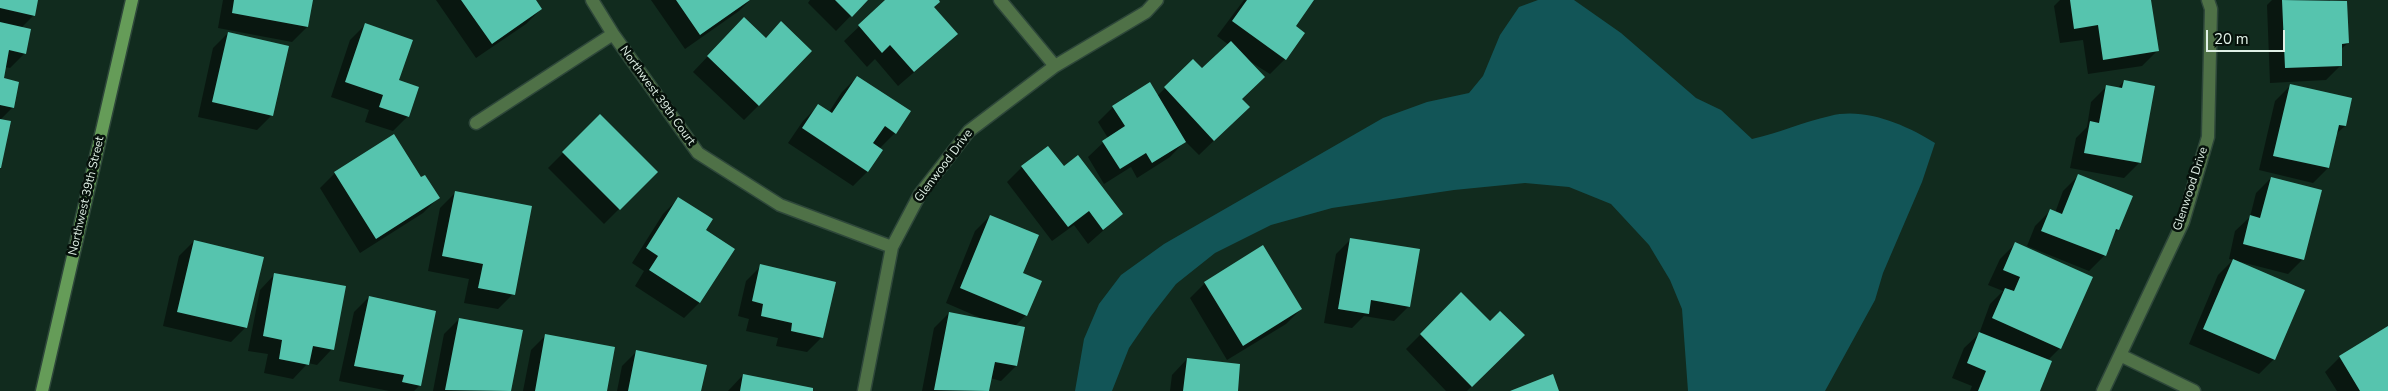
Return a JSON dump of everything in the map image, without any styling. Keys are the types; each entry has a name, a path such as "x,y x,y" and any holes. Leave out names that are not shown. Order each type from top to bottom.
{"street":[{"name":"Northwest 39th Street","path":"42,391 132,0"},
{"name":"Northwest 39th Court","path":"592,0 613,34 698,153 780,205 892,247"},
{"path":"1000,0 1055,66"},
{"name":"Glenwood Drive","path":"864,391 892,247 920,194 969,131 1055,66 1146,12 1158,0"},
{"name":"Glenwood Drive","path":"2103,391 2183,222 2208,137 2211,9 2208,0"},
{"name":"Northwest 39th Court","path":"476,123 613,34"},
{"path":"2120,355 2194,391"}],"water":[{"path":"1538,0 1574,0 1621,33 1696,98 1721,110 1752,139 1830,116 1857,114 1885,119 1935,143 1922,182 1883,273 1875,300 1825,391 1688,391 1682,309 1670,280 1649,245 1611,204 1569,187 1525,183 1454,190 1332,208 1271,225 1215,253 1176,284 1129,348 1112,391 1075,391 1084,339 1099,304 1121,275 1164,244 1383,118 1427,102 1469,93 1483,76 1500,35 1519,7"}],"building":[{"path":"0,0 38,0 35,16 0,8"},
{"path":"234,0 313,0 308,27 232,13"},
{"path":"461,0 536,0 542,9 492,44"},
{"path":"676,0 750,0 700,35"},
{"path":"835,0 868,0 852,17"},
{"path":"885,0 939,0 940,2 934,7 958,34 914,72 890,45 882,53 858,25"},
{"path":"1247,0 1314,0 1296,26 1305,33 1286,60 1232,21"},
{"path":"2070,0 2151,0 2159,51 2103,60 2098,25 2074,29"},
{"path":"2282,0 2347,1 2349,43 2342,44 2342,66 2285,68"},
{"path":"744,17 766,38 781,21 812,51 759,106 707,56"},
{"path":"0,22 31,29 26,54 9,50 4,78 19,82 14,108 0,105"},
{"path":"365,23 413,40 399,80 419,87 409,117 379,107 383,95 345,82"},
{"path":"228,32 289,46 273,116 212,102"},
{"path":"1231,41 1265,77 1242,99 1250,107 1214,141 1164,87 1193,59 1202,68"},
{"path":"857,76 911,111 896,134 885,126 873,143 883,150 868,172 802,128 818,104 832,113"},
{"path":"2124,80 2155,86 2141,163 2084,153 2090,121 2099,123 2106,85 2122,88"},
{"path":"1150,82 1186,142 1152,163 1146,153 1120,169 1102,141 1125,126 1112,106"},
{"path":"2290,84 2352,98 2346,126 2339,125 2329,168 2273,156"},
{"path":"600,114 658,172 620,210 562,152"},
{"path":"0,119 11,121 1,168 0,168"},
{"path":"394,134 421,177 425,175 440,198 376,239 334,172"},
{"path":"1048,146 1064,166 1078,155 1123,214 1103,230 1089,211 1068,227 1021,166"},
{"path":"2078,174 2133,196 2119,230 2116,229 2106,256 2041,231 2050,209 2062,214"},
{"path":"2271,177 2322,190 2304,260 2243,244 2250,215 2260,218"},
{"path":"455,191 532,206 515,295 478,288 483,264 442,256"},
{"path":"678,197 713,219 706,230 735,249 700,303 649,270 658,256 646,248"},
{"path":"990,215 1039,235 1023,273 1042,281 1027,316 960,288"},
{"path":"1350,238 1420,249 1410,307 1371,300 1369,314 1338,309"},
{"path":"194,240 264,257 247,328 177,312"},
{"path":"2015,242 2093,277 2061,349 1992,318 2005,288 2014,291 2020,277 2003,270"},
{"path":"1263,245 1302,309 1243,346 1204,282"},
{"path":"2233,259 2305,290 2275,360 2203,329"},
{"path":"760,264 836,282 823,338 791,331 792,323 761,316 763,304 752,301"},
{"path":"274,273 346,286 334,350 313,346 309,365 279,359 282,340 263,336"},
{"path":"1461,292 1490,321 1500,311 1525,335 1472,387 1420,334"},
{"path":"369,296 436,311 421,386 402,382 404,375 354,366"},
{"path":"949,312 1025,327 1017,366 995,362 989,391 934,390"},
{"path":"459,318 523,330 511,391 445,390"},
{"path":"2388,326 2388,391 2360,391 2339,356"},
{"path":"1979,332 2052,361 2040,391 1978,391 1986,371 1967,363"},
{"path":"545,334 615,347 607,391 535,391"},
{"path":"636,350 707,365 701,391 628,391"},
{"path":"1187,358 1240,364 1238,391 1183,391"},
{"path":"743,374 813,388 813,391 740,391"},
{"path":"1553,374 1559,391 1510,391"}]}
